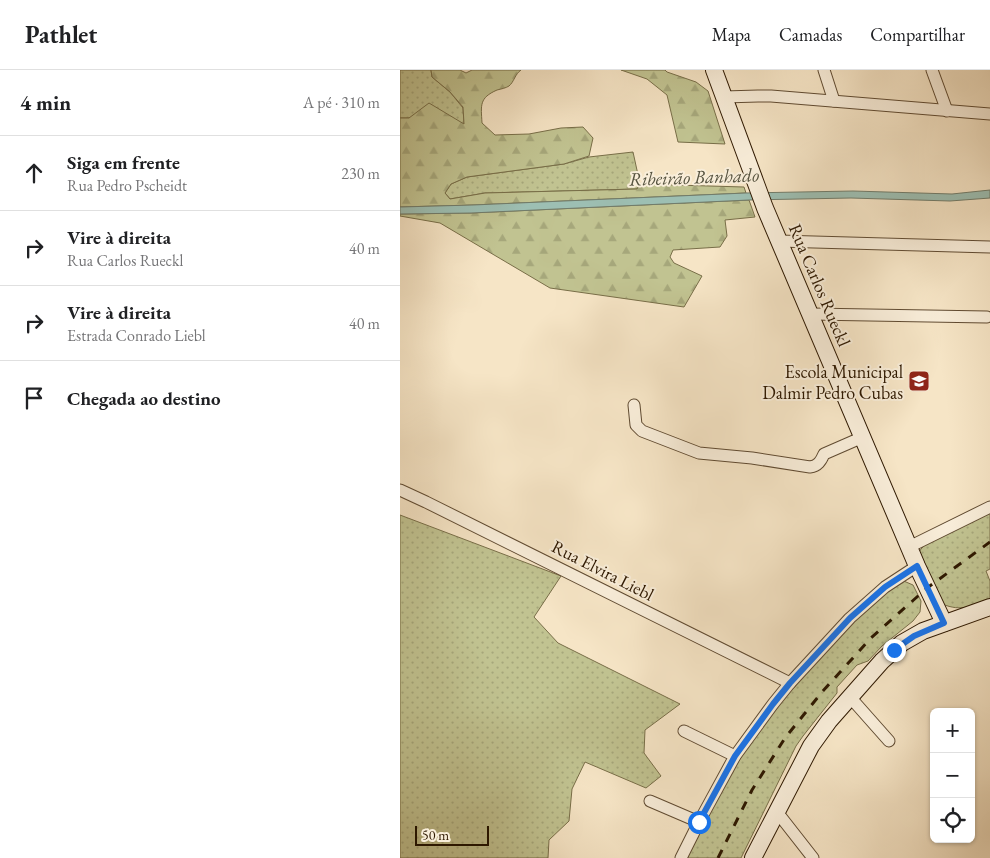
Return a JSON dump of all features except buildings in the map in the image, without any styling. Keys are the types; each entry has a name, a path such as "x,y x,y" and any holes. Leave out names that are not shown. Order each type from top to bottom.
{"street":[{"name":"Rua Carlos Rueckl","path":"714,70 765,208 917,566 944,623"},
{"path":"824,70 834,101"},
{"path":"932,70 947,111"},
{"path":"724,97 758,96 990,114"},
{"path":"779,241 990,247"},
{"path":"811,314 987,317"},
{"path":"634,405 636,424 642,431 699,453 752,458 810,467 821,462 824,454 863,437"},
{"name":"Rua Elvira Liebl","path":"400,490 790,683"},
{"path":"909,547 990,507"},
{"path":"681,858 735,756 773,704 850,618 885,587 917,566"},
{"path":"753,858 820,732 882,661 902,643 923,631 990,607"},
{"path":"850,697 889,741"},
{"path":"684,732 735,756"},
{"path":"650,801 699,822"},
{"path":"777,812 813,858"}],"green space":[{"path":"400,70 431,70 432,77 450,92 463,108 464,124 400,118"},
{"path":"431,70 460,70 466,73 472,70 521,70 509,86 491,93 482,103 482,123 495,135 529,134 561,128 583,127 593,138 589,156 564,164 467,177 451,184 445,193 450,199 485,193 637,189 640,184 744,187 746,193 400,207 400,118 409,118 429,103 464,124 463,107 450,92 432,77"},
{"path":"621,70 665,70 696,82 708,91 725,144 678,142 667,95 647,79"},
{"path":"633,152 640,184 637,189 485,193 450,199 445,193 451,184 467,177 564,164 589,157"},
{"path":"749,200 755,217 725,220 727,236 720,247 673,250 670,257 674,263 702,276 684,307 550,288 440,223 400,216 400,214 471,213"},
{"path":"990,513 990,569 986,571 990,581 990,599 961,608 942,604 918,554 926,544"},
{"path":"400,515 561,576 534,617 558,643 680,704 645,730 644,753 661,776 646,788 585,762 572,789 569,821 549,840 548,858 400,858"},
{"path":"899,579 913,585 921,601 920,612 913,621 882,646 868,661 857,665 837,687 837,693 796,746 741,858 681,858 735,756 850,618"}],"water":[{"path":"990,190 990,198 950,201 851,198 749,200 471,213 400,214 400,207 746,193 853,191 952,194"}],"railway":[{"path":"718,858 752,790 785,738 822,692 871,638 927,588 990,542"}],"place":[{"name":"Escola Municipal Dalmir Pedro Cubas","path":"919,381"}],"route":[{"path":"699,822 735,756 790,683 850,618 885,587 917,566 944,623 923,631 894,650"}],"water label":[{"name":"Ribeirão Banhado","path":"694,177"}]}
